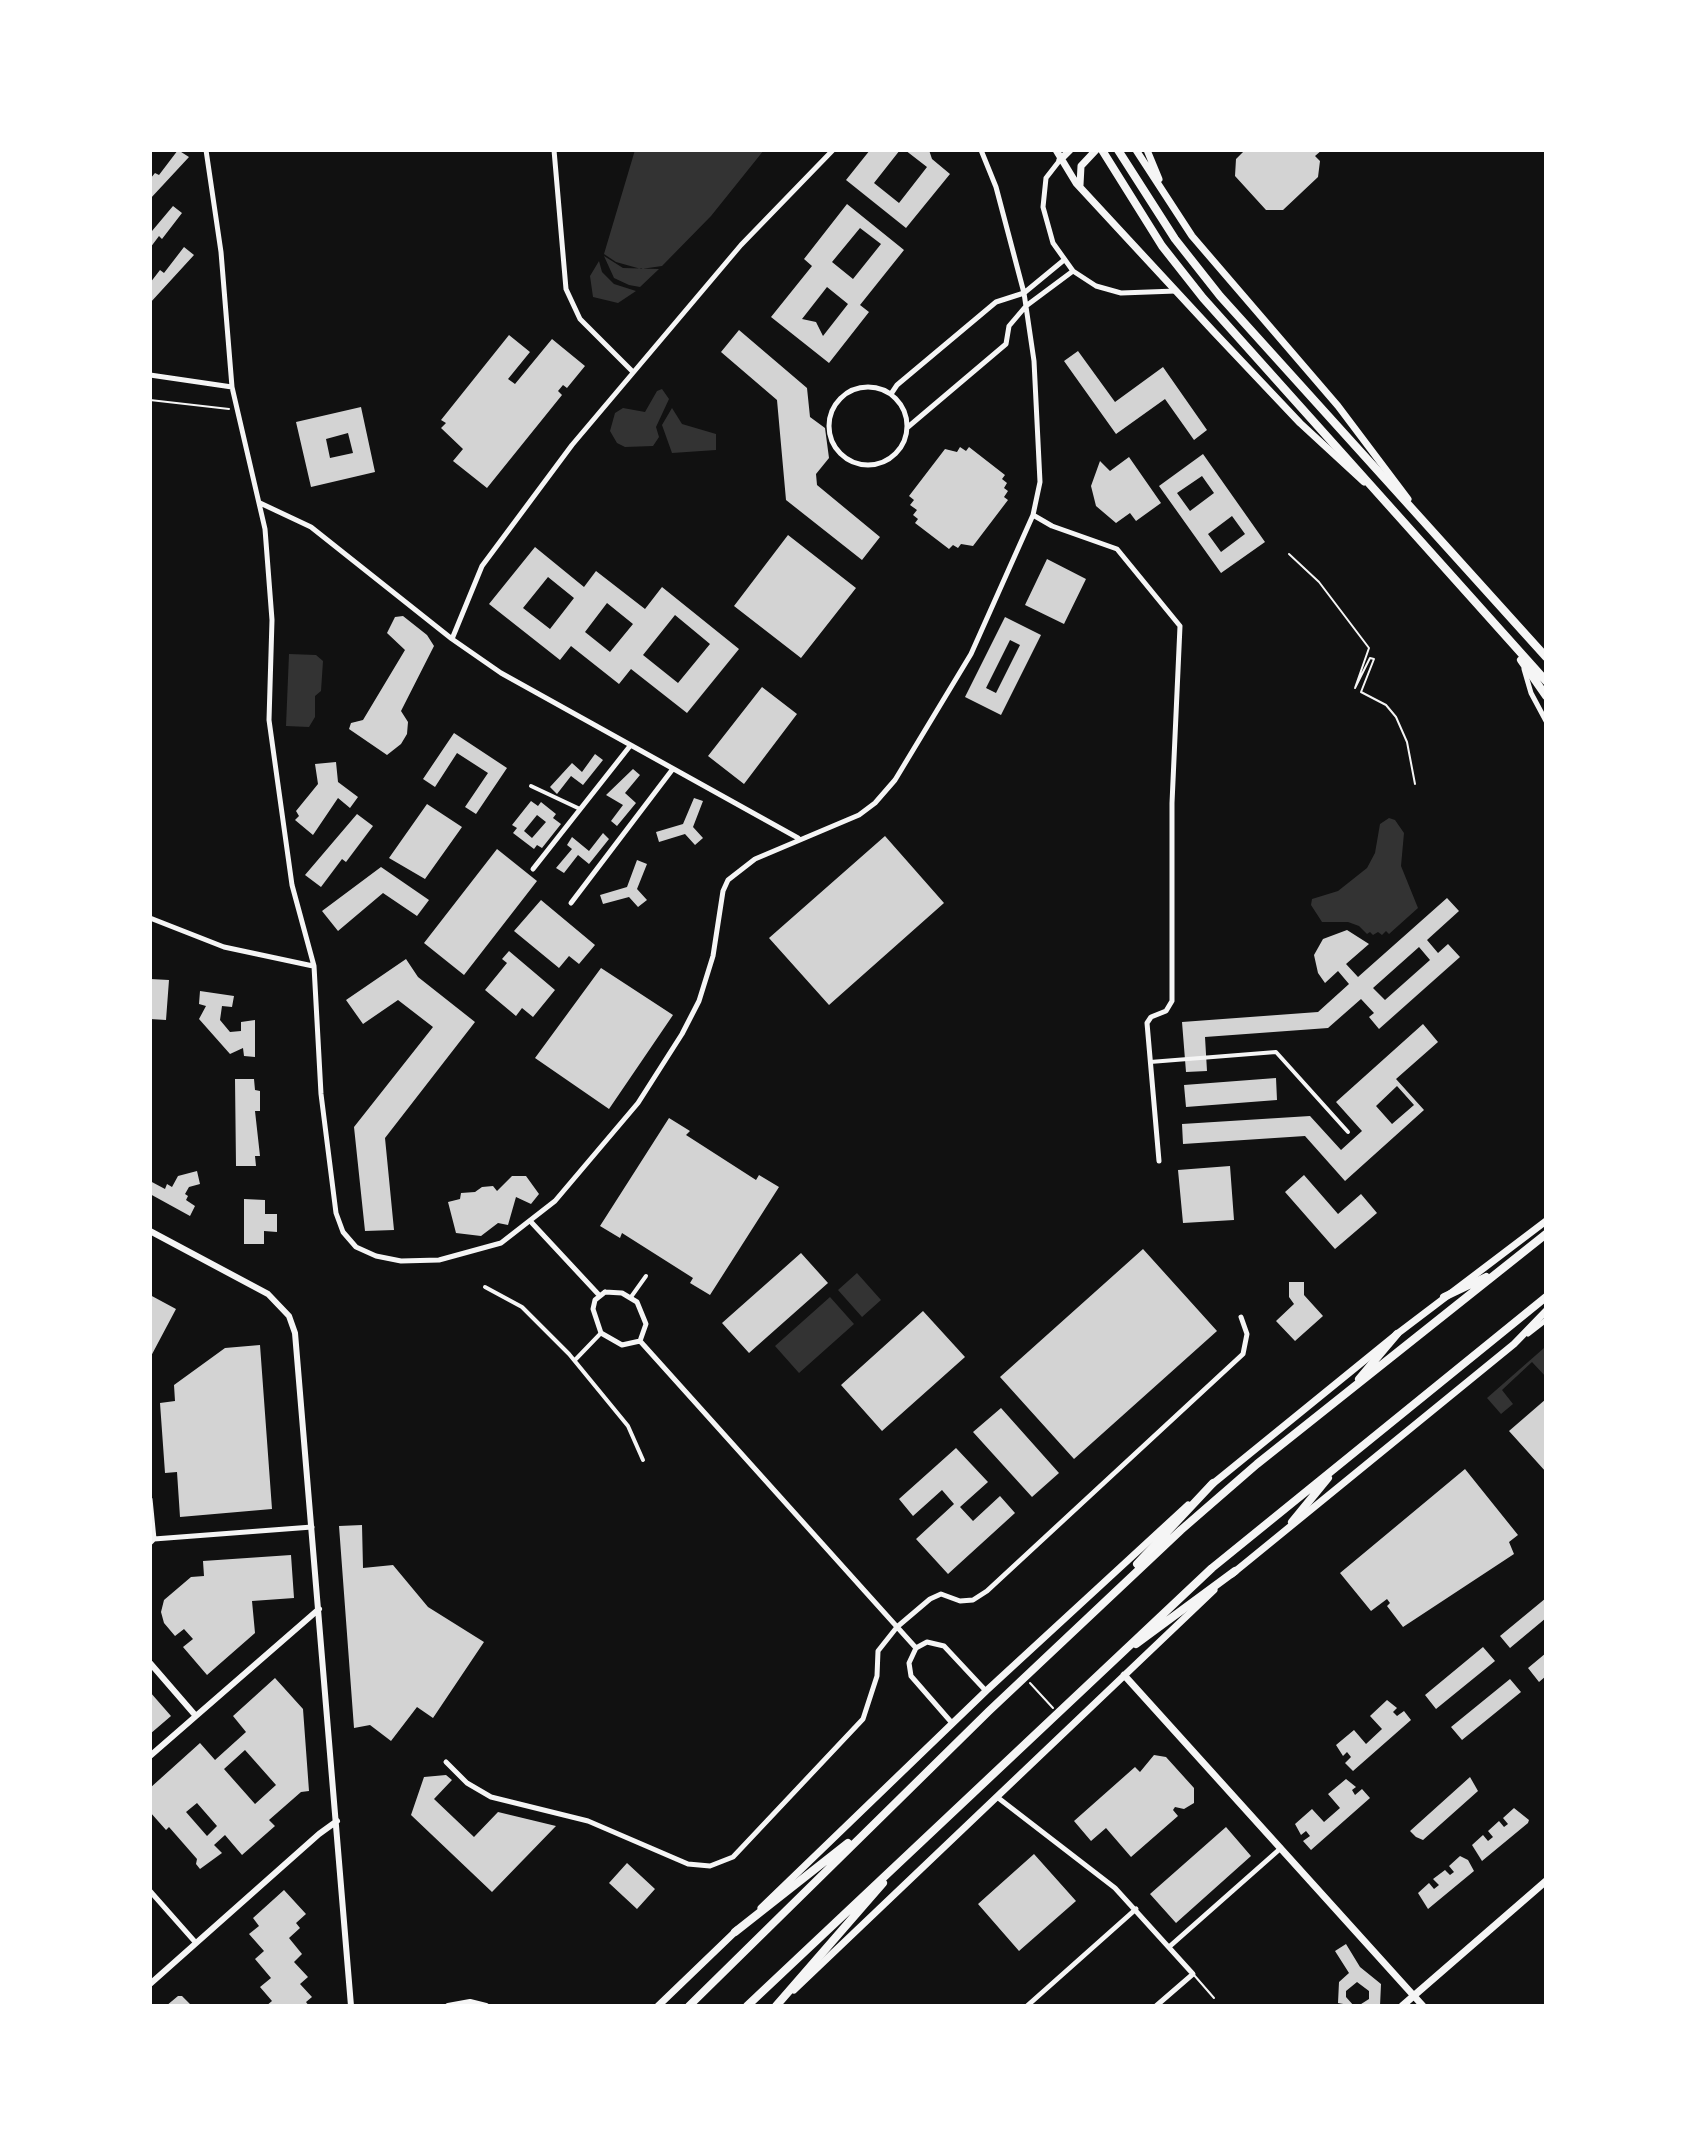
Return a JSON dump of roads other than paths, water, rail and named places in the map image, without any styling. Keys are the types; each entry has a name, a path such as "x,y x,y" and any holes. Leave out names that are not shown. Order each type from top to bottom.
{"main road":[{"path":"1056,150 1083,191 1176,291 1300,423 1386,502"},
{"path":"1060,160 1070,150"},
{"path":"1083,191 1079,181 1081,166 1095,150"},
{"path":"1102,150 1179,268 1546,681"},
{"path":"1118,150 1175,239 1212,288 1417,510 1546,657"},
{"path":"1136,150 1169,203 1226,279 1338,406 1417,510"},
{"path":"1147,150 1169,203"},
{"path":"1499,630 1546,696"},
{"path":"658,2006 952,1723 1213,1483 1444,1297 1546,1221"},
{"path":"689,2006 1081,1623 1192,1521 1546,1234"},
{"path":"1444,1297 1501,1270"},
{"path":"747,2006 1212,1568 1546,1297"},
{"path":"777,2006 1235,1571 1514,1344 1546,1311"},
{"path":"1348,1393 1397,1334"},
{"path":"1292,1522 1341,1462"},
{"path":"1081,1623 1213,1483"},
{"path":"1103,1668 1235,1571"},
{"path":"1124,1675 1423,2006"},
{"path":"735,1932 877,1821"},
{"path":"777,2006 909,1853"},
{"path":"1402,2006 1546,1881"}],"street":[{"path":"206,150 221,252 232,387 260,503 272,620 269,720 292,885 314,966 313,1011 323,1124 336,1213 343,1232 356,1247 376,1256 401,1261 439,1260 501,1243 532,1223 591,1161 638,1103 699,1001 713,958 723,891 728,880 755,859 859,815 895,780 971,654 1033,515 1041,466 1034,361 1024,293 996,187 981,150"},
{"path":"554,150 566,289 580,319 632,371"},
{"path":"452,639 473,585 501,536 632,371 752,234 833,150"},
{"path":"1060,160 1046,178 1042,198 1050,233 1073,271 1096,286 1121,293 1176,291"},
{"path":"891,394 996,302 1024,293 1064,260"},
{"path":"907,427 903,407 891,394 867,387 843,396 830,419 834,445 853,462 875,465 898,452 907,427 1006,344 1009,326 1026,306 1073,271"},
{"path":"150,375 232,387"},
{"path":"260,503 311,527 452,639 501,673 799,838"},
{"path":"1033,515 1052,526 1117,549 1180,626 1172,803 1173,991 1169,1007 1151,1017 1147,1023 1159,1161"},
{"path":"1523,664 1531,693 1546,721"},
{"path":"533,869 630,746"},
{"path":"571,903 672,770"},
{"path":"531,786 580,809"},
{"path":"150,918 224,947 314,966"},
{"path":"1150,1062 1276,1052 1348,1132"},
{"path":"532,1223 599,1295"},
{"path":"150,1231 258,1287 289,1316 296,1343 351,2006"},
{"path":"631,1297 646,1276"},
{"path":"485,1287 522,1307 575,1360 628,1426 643,1460"},
{"path":"612,1291 631,1297 645,1317 646,1329 640,1341 622,1345 601,1333 593,1309 599,1295 612,1291"},
{"path":"446,1762 467,1783 491,1797 588,1821 698,1867 722,1862 741,1850 858,1727 867,1711 869,1691 877,1676 878,1651 897,1627 941,1594 960,1601 973,1600 987,1591 1243,1354 1247,1334 1241,1317"},
{"path":"1514,1344 1546,1320"},
{"path":"575,1360 601,1333"},
{"path":"640,1341 916,1648"},
{"path":"150,1499 152,1541 312,1527"},
{"path":"150,1756 319,1609"},
{"path":"952,1723 911,1676 910,1658 916,1648 927,1642 944,1646 986,1691"},
{"path":"150,1663 195,1715"},
{"path":"997,1797 1115,1888 1193,1974 1156,2006"},
{"path":"150,1984 337,1821"},
{"path":"1169,1947 1281,1848"},
{"path":"150,1891 196,1943"},
{"path":"1027,2006 1136,1909"},
{"path":"448,2006 470,2002 486,2006"}],"lane":[{"path":"1193,1974 1214,1998"}]}
